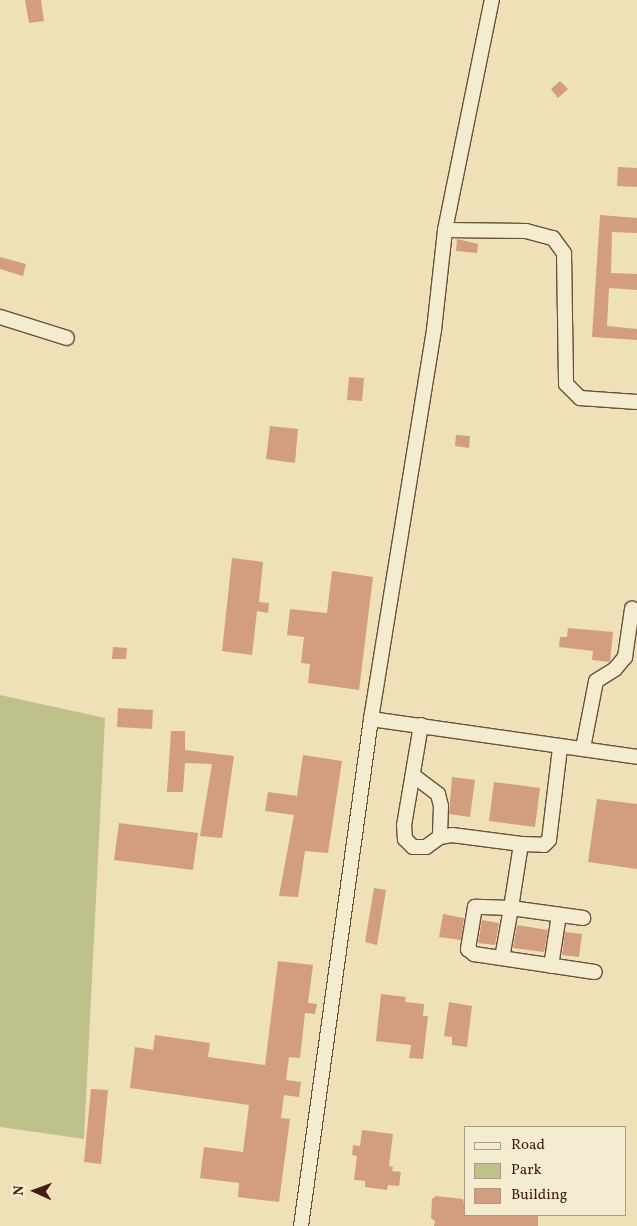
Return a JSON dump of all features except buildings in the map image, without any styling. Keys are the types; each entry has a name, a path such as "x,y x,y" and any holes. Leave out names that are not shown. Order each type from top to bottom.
{"street":[{"path":"301,1226 371,719 434,330 445,230 492,0"},
{"path":"445,230 526,231 553,238 564,253 566,384 580,398 637,402"},
{"path":"0,317 67,338"},
{"path":"583,748 596,681 615,669 625,657 632,609"},
{"path":"371,719 421,725 560,748 583,748 637,757"},
{"path":"421,725 414,776 404,825 405,838 413,847 426,847 440,837 472,836 522,844 544,844 549,840 560,748"},
{"path":"414,776 438,794 441,806 440,837"},
{"path":"502,958 522,844"},
{"path":"583,918 483,905 475,907 472,914 468,949 474,954 595,972"},
{"path":"551,966 560,915"}],"green space":[{"path":"0,695 105,718 84,1139 0,1127"}]}
